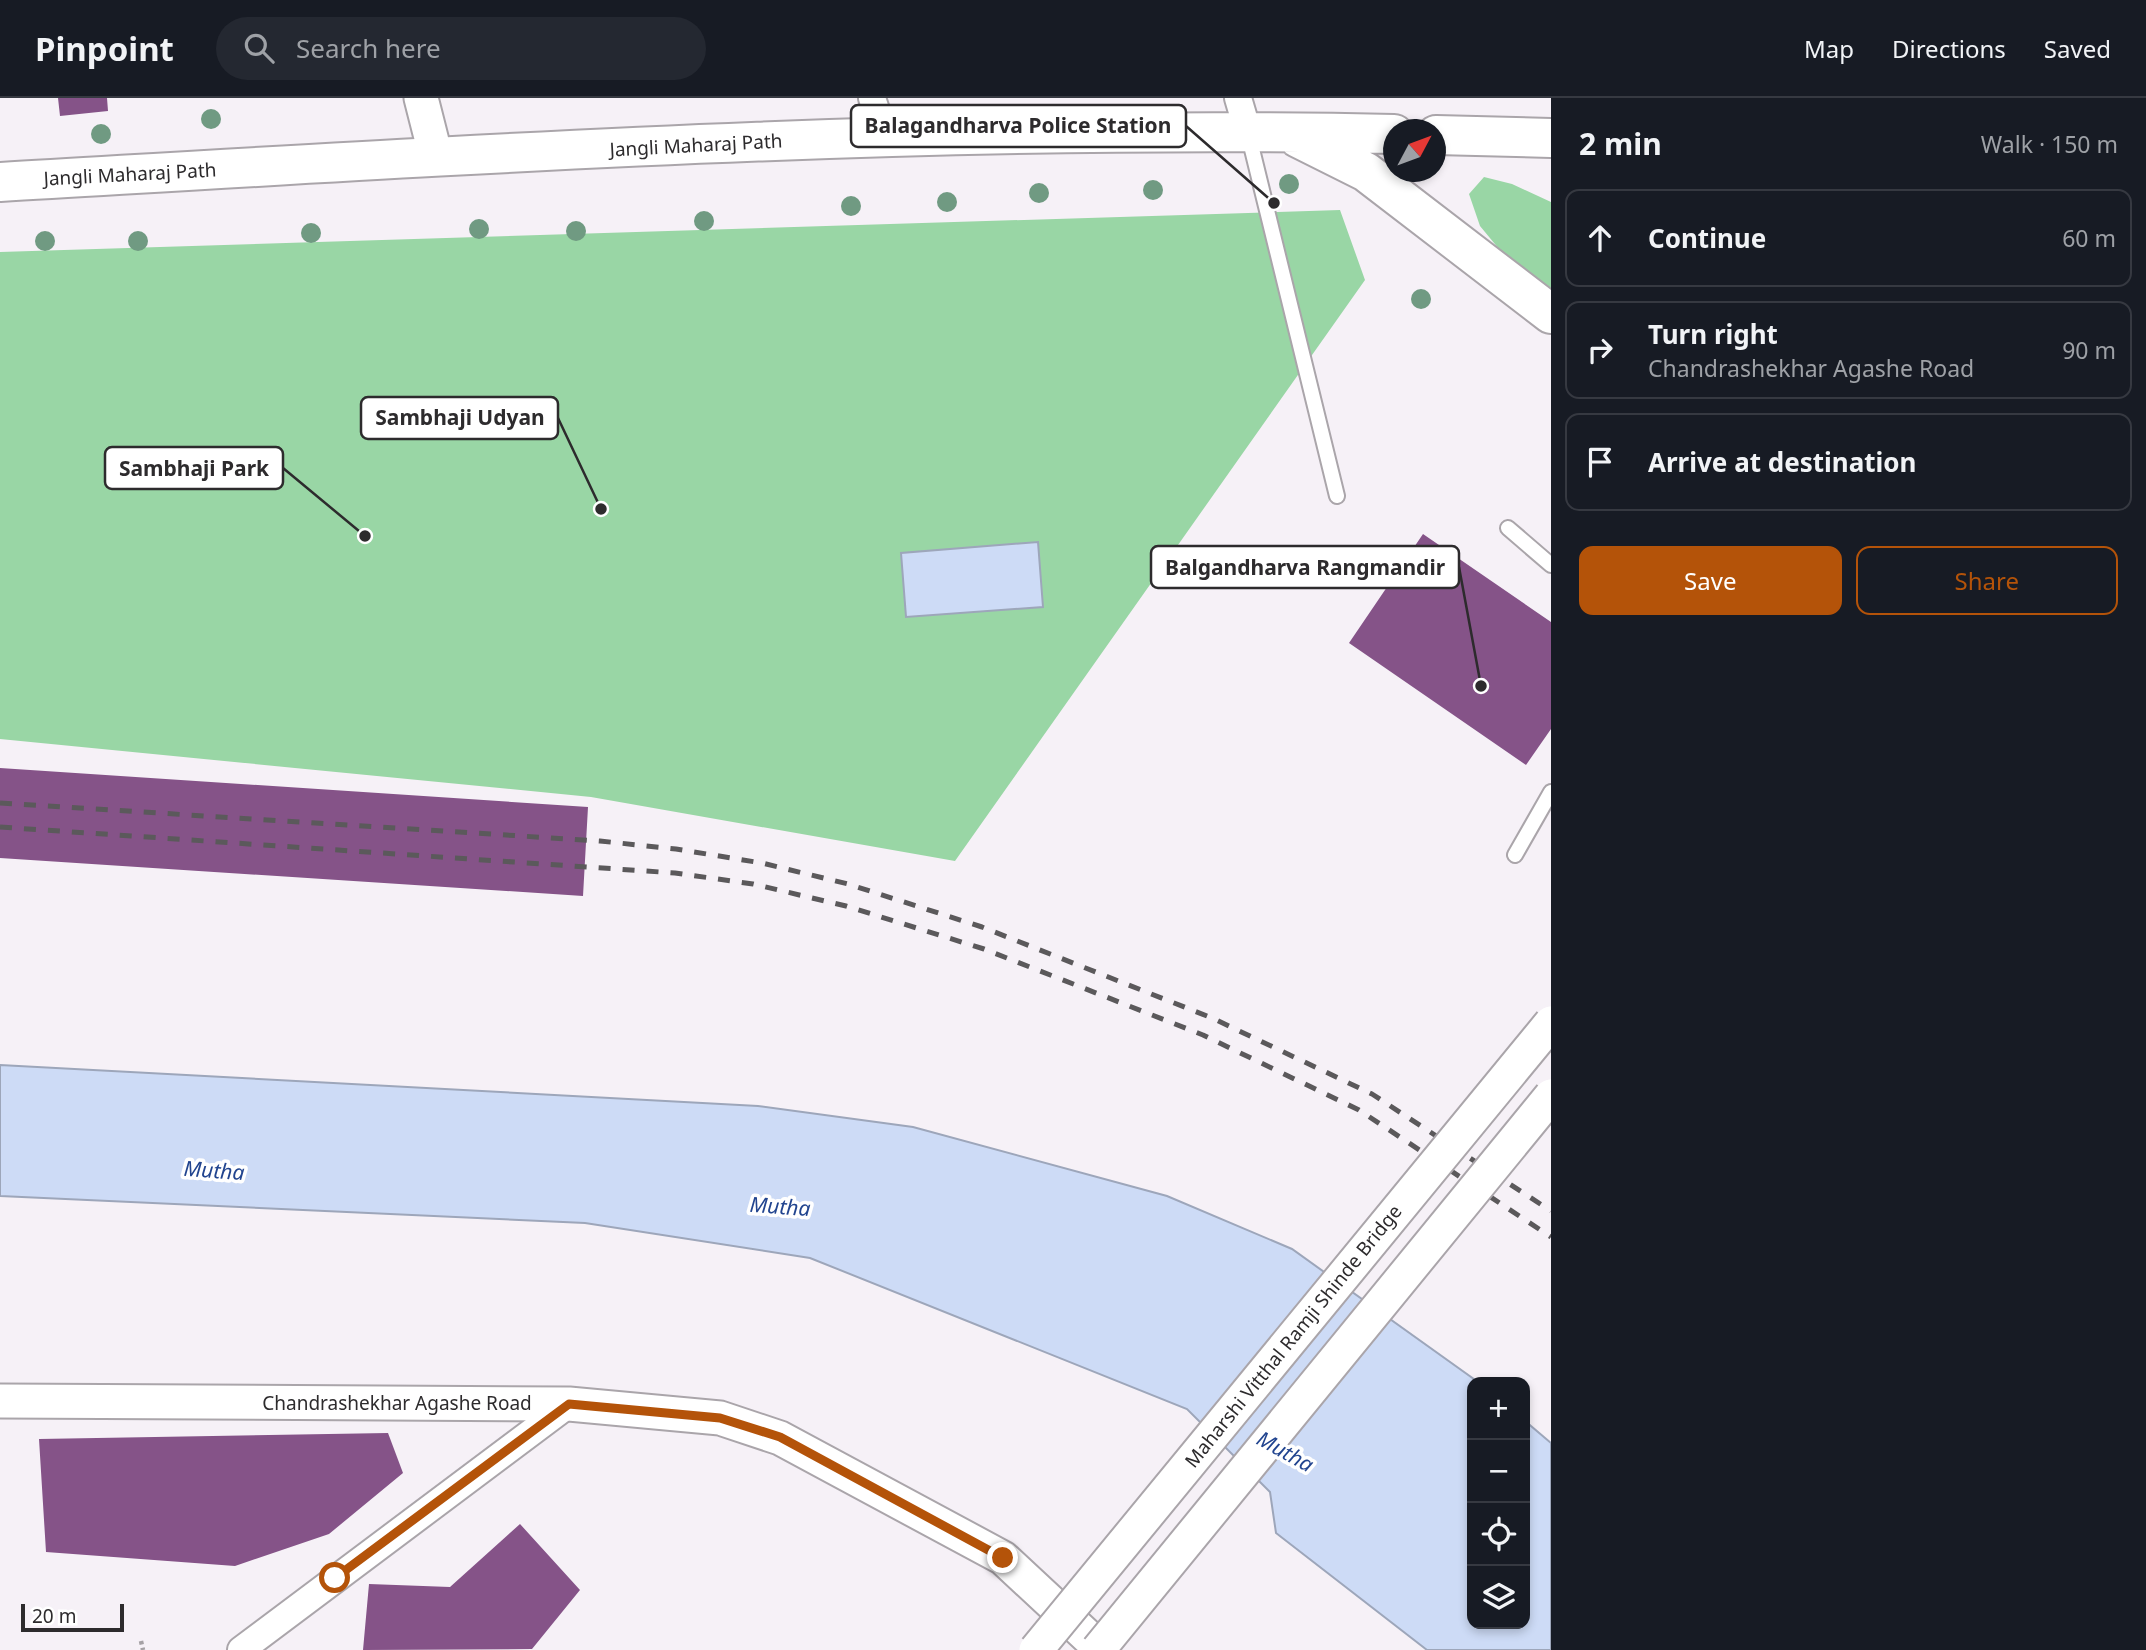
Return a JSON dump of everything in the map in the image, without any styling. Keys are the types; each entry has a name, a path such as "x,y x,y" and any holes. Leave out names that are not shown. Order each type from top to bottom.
{"main road":[{"name":"Jangli Maharaj Path","path":"0,182 436,157 885,137 1243,115 1287,132 1383,134"},
{"path":"1287,132 1366,172 1551,313"},
{"path":"1446,135 1551,138"}],"street":[{"path":"421,98 436,157"},
{"path":"872,98 885,137"},
{"name":"Maharshi Vitthal Ramji Shinde Bridge","path":"1036,1650 1551,1023"},
{"path":"1100,1650 1551,1096"},
{"name":"Chandrashekhar Agashe Road","path":"0,1401 569,1404 720,1418 780,1437 1003,1558 1100,1650"},
{"path":"241,1650 569,1404"}],"lane":[{"path":"1243,115 1337,496"},
{"path":"1508,528 1551,565"},
{"path":"1515,855 1551,792"}],"path":[{"path":"141,1641 143,1650"}],"green space":[{"path":"1484,177 1512,184 1551,202 1551,298 1518,272 1480,226 1469,194"},
{"path":"1340,210 1365,280 955,861 591,797 0,739 0,252"}],"water":[{"path":"1038,542 1043,607 906,617 901,553"},
{"name":"Mutha","path":"0,1065 758,1106 913,1127 1167,1196 1292,1249 1471,1377 1467,1377 1467,1629 1530,1629 1530,1425 1551,1443 1551,1650 1427,1650 1276,1533 1270,1492 1187,1409 810,1258 585,1223 0,1196"}],"building":[{"path":"58,98 107,98 108,111 60,116"},
{"path":"1423,534 1551,622 1551,729 1526,765 1349,643"},
{"path":"0,768 588,807 583,896 0,858"},
{"path":"388,1433 403,1473 329,1534 235,1566 46,1552 39,1439"},
{"path":"520,1524 580,1590 532,1649 363,1650 369,1584 450,1587"}],"railway":[{"path":"0,803 600,841 676,849 762,863 848,884 982,927 1212,1018 1372,1094 1551,1211"},
{"path":"0,827 675,873 753,884 846,906 984,949 1203,1035 1359,1110 1551,1237"}],"place":[{"name":"Balagandharva Police Station","path":"1274,203"},
{"name":"Sambhaji Udyan","path":"601,509"},
{"name":"Sambhaji Park","path":"365,536"},
{"name":"Balgandharva Rangmandir","path":"1481,686"}],"route":[{"path":"335,1578 569,1404 720,1418 780,1437 1003,1558"}]}
